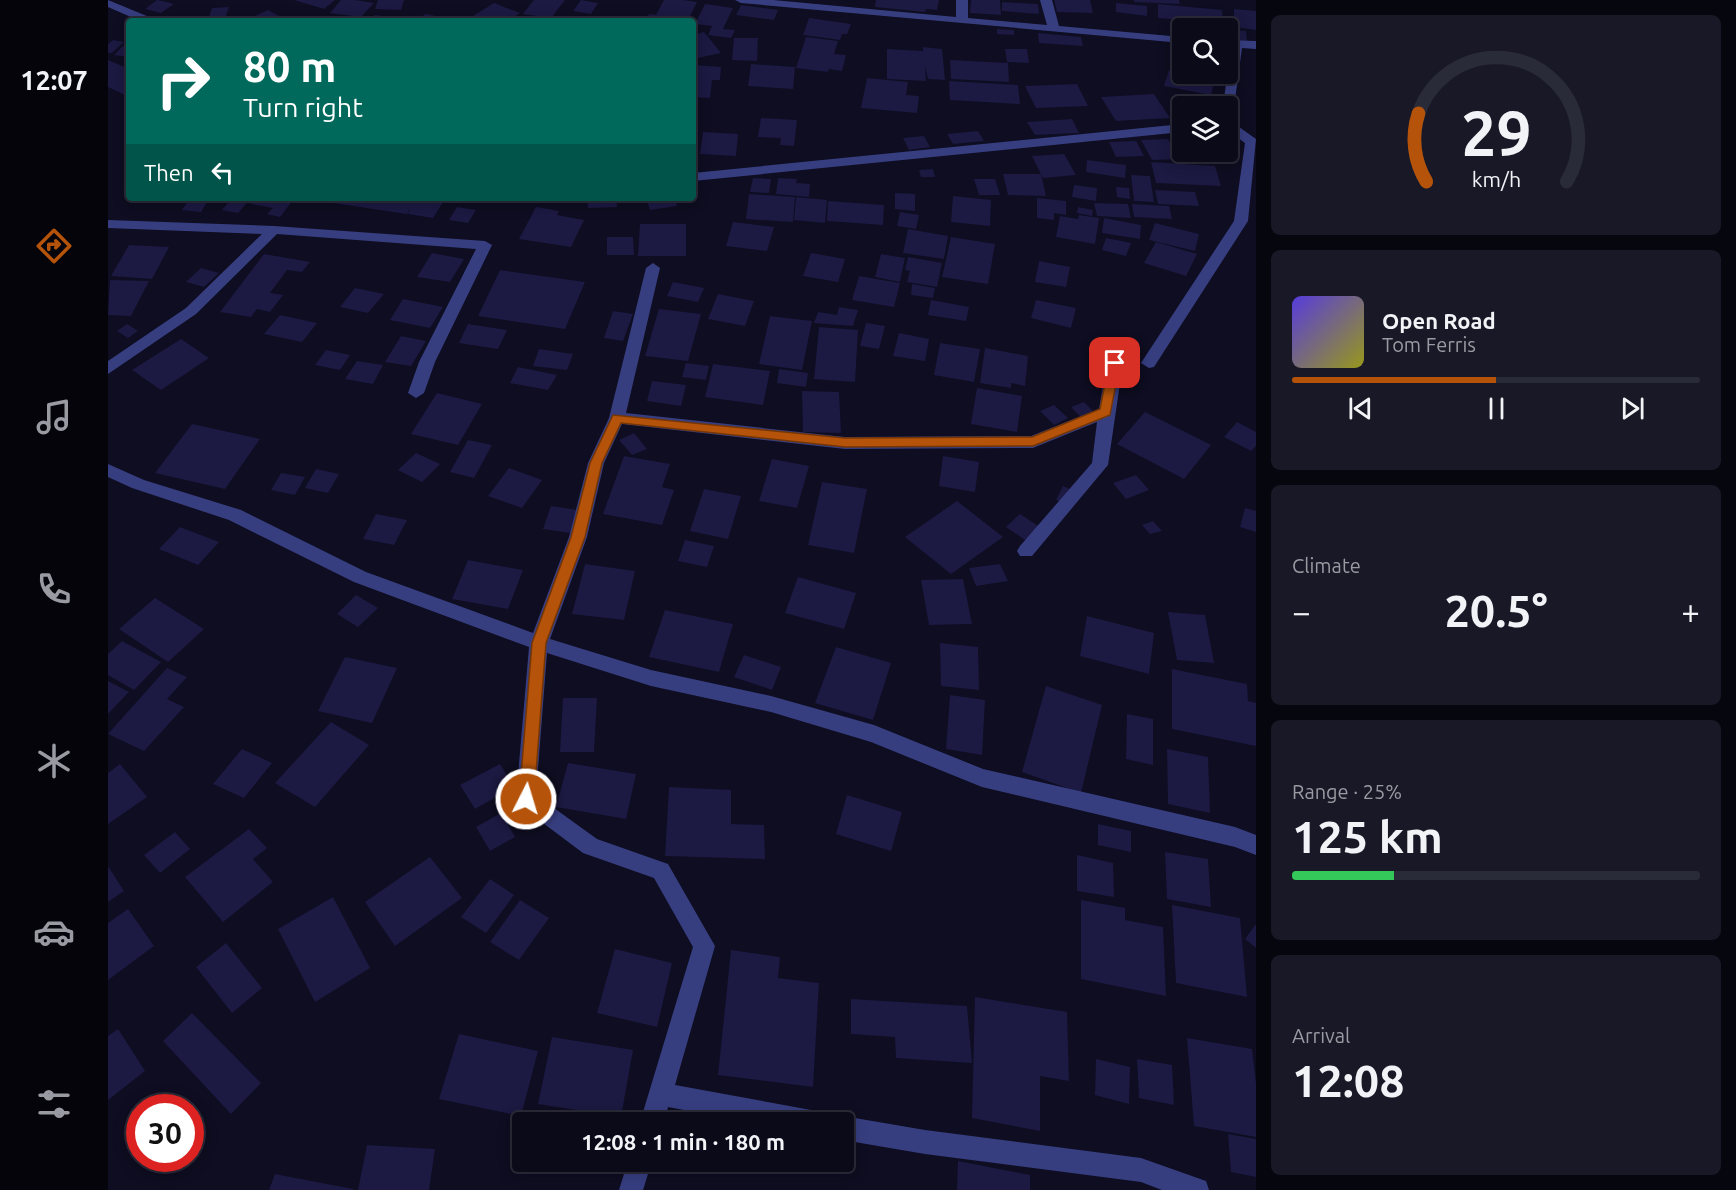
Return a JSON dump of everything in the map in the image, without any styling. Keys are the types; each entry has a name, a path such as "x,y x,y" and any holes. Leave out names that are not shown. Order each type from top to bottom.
{"street":[{"path":"741,0 962,22 1172,39"},
{"path":"962,0 962,22"},
{"path":"1046,0 1054,28"},
{"path":"108,3 143,18"},
{"path":"1238,44 1256,45"},
{"path":"1238,125 1256,127"},
{"path":"696,177 1172,129"},
{"path":"1149,363 1241,221 1252,142 1238,131"},
{"path":"108,224 274,230 485,245 427,362 416,393"},
{"path":"108,369 191,310 274,230"},
{"path":"653,268 617,418 596,463 578,537 539,643 526,799 590,846 661,871 704,946 655,1112"},
{"path":"1026,551 1100,465 1115,363"},
{"path":"617,418 845,443 1033,442 1106,412"},
{"path":"108,470 138,484 235,514 360,577 539,643 651,678 771,704 874,734 982,778 1235,837 1256,845"},
{"path":"661,1094 757,1112"},
{"path":"854,1130 925,1142 1141,1170 1197,1190"},
{"path":"631,1190 637,1172"}],"building":[{"path":"157,0 174,4 161,13 145,9"},
{"path":"294,0 335,0 324,9"},
{"path":"341,0 374,3 361,17 330,13"},
{"path":"378,0 404,0 401,10 375,9"},
{"path":"534,0 565,0 551,18 523,14"},
{"path":"581,0 598,3 591,14 573,11"},
{"path":"664,0 697,2 689,18 647,18 649,14 656,15"},
{"path":"876,0 939,0 937,10 926,9 925,12 875,7"},
{"path":"971,0 1000,0 1001,15 970,13"},
{"path":"1054,0 1090,0 1093,13 1057,12"},
{"path":"1134,0 1179,0 1180,4 1134,2"},
{"path":"1002,2 1038,4 1039,14 1002,11"},
{"path":"494,3 520,13 512,18 473,16"},
{"path":"1116,3 1147,6 1147,16 1116,12"},
{"path":"705,4 733,8 723,29 735,30 731,38 708,35 712,26 696,24"},
{"path":"1158,4 1222,10 1223,18 1172,19 1158,18"},
{"path":"741,5 778,10 774,20 736,15"},
{"path":"229,7 226,16 209,17 212,8"},
{"path":"1234,9 1256,11 1256,30 1238,28 1238,18 1234,18"},
{"path":"268,10 283,18 251,18"},
{"path":"425,14 448,18 422,18"},
{"path":"375,15 397,18 372,18"},
{"path":"809,18 851,24 847,34 842,34 840,40 803,35"},
{"path":"997,29 1014,30 1014,35 997,34"},
{"path":"1238,30 1246,31 1247,43 1238,42"},
{"path":"704,32 721,53 696,58 696,34"},
{"path":"1038,33 1081,37 1083,46 1039,43"},
{"path":"806,37 838,41 834,54 846,55 842,71 829,69 828,72 796,68"},
{"path":"734,38 758,38 757,61 732,60"},
{"path":"113,40 124,42 112,53 108,53 108,44"},
{"path":"126,43 126,57 114,55"},
{"path":"923,47 942,49 945,80 928,79 925,66 926,81 887,79 887,49 923,51"},
{"path":"1005,49 1027,49 1029,63 1007,62"},
{"path":"108,60 126,68 126,94 108,87"},
{"path":"950,60 1008,63 1009,82 951,79"},
{"path":"751,64 795,67 793,89 748,86"},
{"path":"696,65 721,67 720,80 712,80 710,98 696,97"},
{"path":"1169,70 1172,71 1172,84 1214,84 1211,95 1164,86"},
{"path":"867,78 908,82 906,95 919,96 917,113 861,108"},
{"path":"949,81 1018,85 1020,104 950,100"},
{"path":"1077,84 1088,106 1036,108 1025,86"},
{"path":"1154,94 1170,118 1116,121 1101,97"},
{"path":"761,118 797,120 794,146 780,145 781,138 758,137"},
{"path":"1072,119 1079,133 1035,135 1027,122"},
{"path":"978,131 984,141 953,144 947,134"},
{"path":"703,132 738,134 736,156 700,154"},
{"path":"924,136 930,147 909,150 903,138"},
{"path":"1168,139 1172,146 1172,159 1152,160 1141,140"},
{"path":"1136,141 1144,156 1116,157 1109,142"},
{"path":"1064,154 1076,175 1043,178 1032,156"},
{"path":"1087,160 1126,165 1125,178 1086,172"},
{"path":"1151,162 1215,166 1221,186 1156,183"},
{"path":"933,169 935,177 921,177 919,170"},
{"path":"1003,174 1041,174 1046,196 1008,195"},
{"path":"1131,175 1150,176 1154,202 1134,201"},
{"path":"753,178 771,179 769,193 750,192"},
{"path":"778,178 797,179 796,183 810,184 809,197 776,194"},
{"path":"974,179 995,179 1000,195 979,195"},
{"path":"1074,185 1097,188 1096,201 1072,197"},
{"path":"1116,187 1129,188 1130,199 1117,197"},
{"path":"1155,190 1195,192 1199,206 1158,204"},
{"path":"895,193 915,194 915,211 895,209"},
{"path":"749,194 795,197 793,222 746,219"},
{"path":"953,196 991,200 990,226 951,222"},
{"path":"796,197 827,200 825,223 794,220"},
{"path":"1037,198 1066,201 1066,215 1054,213 1054,220 1037,218"},
{"path":"188,201 207,202 201,212 182,210"},
{"path":"230,201 248,201 238,213 222,210"},
{"path":"254,201 292,201 280,217 267,214 273,208 251,204"},
{"path":"335,201 443,202 433,218 408,214 410,208 407,214 333,203"},
{"path":"587,201 616,201 617,207 588,208"},
{"path":"647,201 676,201 677,206 650,210"},
{"path":"828,201 884,205 883,225 827,221"},
{"path":"1094,203 1128,204 1131,218 1097,216"},
{"path":"1132,204 1169,206 1172,219 1134,217"},
{"path":"457,207 476,210 468,223 449,220"},
{"path":"536,207 559,211 557,215 584,220 571,247 519,239"},
{"path":"1078,207 1093,210 1092,216 1077,213"},
{"path":"900,212 919,215 916,229 897,226"},
{"path":"1079,215 1099,218 1095,244 1056,237 1060,216 1078,219"},
{"path":"1104,218 1141,225 1140,239 1102,233"},
{"path":"733,222 774,227 767,251 726,246"},
{"path":"1155,223 1199,234 1195,251 1149,240"},
{"path":"640,224 686,224 686,256 638,256"},
{"path":"908,229 948,236 944,259 903,253"},
{"path":"607,237 633,237 634,255 607,255"},
{"path":"951,237 995,244 988,284 942,277"},
{"path":"1106,238 1131,243 1126,256 1102,250"},
{"path":"1156,242 1197,254 1186,276 1144,263"},
{"path":"129,245 169,247 152,279 111,276"},
{"path":"432,253 464,259 450,282 417,277"},
{"path":"811,253 845,259 838,282 803,276"},
{"path":"264,254 310,262 302,272 287,270 270,293 283,295 270,312 257,309 251,317 220,312"},
{"path":"881,254 905,258 900,282 875,277"},
{"path":"908,257 942,263 937,287 907,282 910,271 905,270"},
{"path":"1039,261 1070,267 1066,287 1035,282"},
{"path":"201,268 219,273 204,287 186,282"},
{"path":"500,270 585,282 565,329 478,316"},
{"path":"859,276 900,283 894,307 852,300"},
{"path":"110,280 149,281 131,316 108,315"},
{"path":"673,282 704,288 698,302 667,296"},
{"path":"912,284 935,288 933,298 911,295"},
{"path":"355,288 384,294 368,313 340,307"},
{"path":"718,294 754,301 745,326 708,319"},
{"path":"403,299 443,307 430,328 390,320"},
{"path":"931,300 969,307 966,321 928,315"},
{"path":"1036,300 1076,308 1071,328 1031,318"},
{"path":"839,307 858,310 853,326 814,323 818,312 837,315"},
{"path":"659,309 701,314 688,361 645,356"},
{"path":"613,311 633,314 623,341 604,338"},
{"path":"280,315 317,323 302,342 264,334"},
{"path":"770,316 812,321 802,370 759,364"},
{"path":"866,323 885,326 879,349 860,346"},
{"path":"127,324 138,331 128,338 117,331"},
{"path":"468,324 507,330 498,349 459,343"},
{"path":"819,327 858,330 855,382 814,379"},
{"path":"899,333 929,339 925,361 893,356"},
{"path":"401,336 426,341 411,366 385,362"},
{"path":"181,339 209,358 161,390 132,370"},
{"path":"940,343 980,349 974,382 934,375"},
{"path":"985,348 1028,356 1025,386 1011,383 1011,388 980,383"},
{"path":"539,349 573,354 567,370 533,366"},
{"path":"326,350 350,355 340,370 315,365"},
{"path":"357,361 383,365 373,384 345,379"},
{"path":"686,363 709,366 706,380 682,377"},
{"path":"713,364 770,371 763,405 705,397"},
{"path":"518,367 557,375 548,390 510,383"},
{"path":"779,369 808,373 806,387 777,383"},
{"path":"652,381 686,385 681,406 647,401"},
{"path":"977,388 1022,396 1017,432 971,424"},
{"path":"802,391 839,392 841,433 803,432"},
{"path":"437,393 482,404 458,445 411,434"},
{"path":"1084,402 1094,412 1082,418 1071,407"},
{"path":"1054,405 1068,418 1054,425 1040,411"},
{"path":"1145,412 1211,445 1184,479 1117,444"},
{"path":"1237,422 1256,432 1256,446 1251,451 1224,437"},
{"path":"192,424 260,439 225,489 155,473"},
{"path":"634,433 647,449 632,455 619,440"},
{"path":"468,440 492,445 474,478 450,472"},
{"path":"416,453 440,464 422,482 398,470"},
{"path":"624,456 670,464 662,487 674,490 662,525 603,514"},
{"path":"943,456 979,462 975,492 939,486"},
{"path":"772,459 809,466 797,508 759,501"},
{"path":"509,468 542,480 522,508 488,496"},
{"path":"316,469 339,474 328,493 305,488"},
{"path":"281,473 305,477 295,495 271,490"},
{"path":"1136,475 1149,490 1126,499 1113,483"},
{"path":"822,482 867,489 854,553 808,545"},
{"path":"1063,486 1072,490 1066,504 1056,500"},
{"path":"704,489 741,496 728,539 690,531"},
{"path":"957,501 1003,537 951,574 905,537"},
{"path":"551,506 578,510 570,533 543,529"},
{"path":"1245,508 1256,511 1256,532 1240,527"},
{"path":"376,514 407,520 394,545 363,539"},
{"path":"1020,514 1040,527 1025,540 1006,527"},
{"path":"1153,521 1162,531 1150,534 1142,525"},
{"path":"180,527 219,542 198,565 159,549"},
{"path":"685,540 714,546 707,567 678,561"},
{"path":"468,560 523,570 508,609 452,599"},
{"path":"585,564 635,571 624,620 572,614"},
{"path":"1000,564 1008,581 976,586 969,568"},
{"path":"798,577 856,593 844,629 785,613"},
{"path":"963,579 972,624 929,625 921,580"},
{"path":"356,595 378,608 358,627 337,614"},
{"path":"155,598 204,629 168,662 119,629"},
{"path":"665,610 733,624 719,672 649,657"},
{"path":"1168,612 1205,615 1214,663 1177,660"},
{"path":"1087,616 1154,633 1149,674 1080,656"},
{"path":"122,641 161,662 134,690 108,675 108,654"},
{"path":"940,643 978,647 979,690 941,686"},
{"path":"836,647 891,663 873,720 815,703"},
{"path":"744,655 781,667 772,690 734,677"},
{"path":"345,657 397,668 372,723 318,711"},
{"path":"167,668 187,677 167,699 184,707 144,751 108,734"},
{"path":"1172,669 1247,684 1248,701 1256,703 1256,746 1172,729"},
{"path":"108,681 129,692 108,714"},
{"path":"1046,686 1102,705 1081,793 1022,772"},
{"path":"950,695 985,700 982,755 946,749"},
{"path":"563,698 597,698 594,752 560,752"},
{"path":"1127,714 1153,719 1153,765 1126,759"},
{"path":"331,722 369,745 315,807 275,783"},
{"path":"242,749 272,763 244,798 213,784"},
{"path":"1167,749 1208,757 1210,813 1168,804"},
{"path":"568,763 636,774 626,819 556,807"},
{"path":"120,764 147,797 108,824 108,773"},
{"path":"500,764 514,787 475,809 460,785"},
{"path":"669,787 731,790 731,824 764,825 765,859 665,856"},
{"path":"847,795 902,812 891,851 836,834"},
{"path":"501,813 515,837 490,851 476,827"},
{"path":"1098,824 1131,831 1131,852 1098,845"},
{"path":"249,829 267,848 253,859 273,882 223,922 185,877"},
{"path":"175,832 190,849 160,873 144,855"},
{"path":"1165,852 1208,859 1211,907 1167,899"},
{"path":"1077,855 1113,863 1114,897 1077,891"},
{"path":"430,857 462,898 395,946 365,902"},
{"path":"108,866 124,891 108,902"},
{"path":"490,879 514,895 486,933 461,917"},
{"path":"333,897 370,968 315,1002 278,929"},
{"path":"520,900 549,918 519,960 490,942"},
{"path":"1081,900 1125,908 1125,920 1163,927 1166,996 1081,979"},
{"path":"1172,905 1240,918 1247,997 1176,983"},
{"path":"128,909 154,946 108,980 108,923"},
{"path":"1256,924 1256,948 1245,939"},
{"path":"226,943 262,988 232,1013 196,967"},
{"path":"615,949 672,963 657,1027 597,1013"},
{"path":"731,950 780,957 778,978 819,983 813,1087 718,1075"},
{"path":"975,997 1067,1012 1069,1081 1040,1076 1040,1131 972,1118"},
{"path":"851,999 967,1006 972,1063 896,1058 895,1037 851,1034"},
{"path":"192,1013 261,1083 231,1114 163,1041"},
{"path":"118,1029 145,1071 108,1100 108,1036"},
{"path":"459,1034 538,1051 522,1112 512,1112 512,1114 439,1099"},
{"path":"552,1037 633,1050 622,1112 589,1112 538,1104"},
{"path":"1187,1038 1252,1049 1256,1083 1256,1137 1194,1126"},
{"path":"1096,1059 1130,1067 1129,1104 1095,1095"},
{"path":"1137,1059 1172,1065 1174,1105 1139,1098"},
{"path":"1228,1134 1256,1139 1256,1177 1231,1172"},
{"path":"367,1145 435,1149 429,1190 358,1190"},
{"path":"958,1161 1030,1175 1030,1190 957,1190"},
{"path":"275,1174 353,1189 353,1190 269,1190"}],"route":[{"path":"526,799 539,643 578,537 596,463 617,418 845,443 1033,442 1106,412 1115,363"}]}
